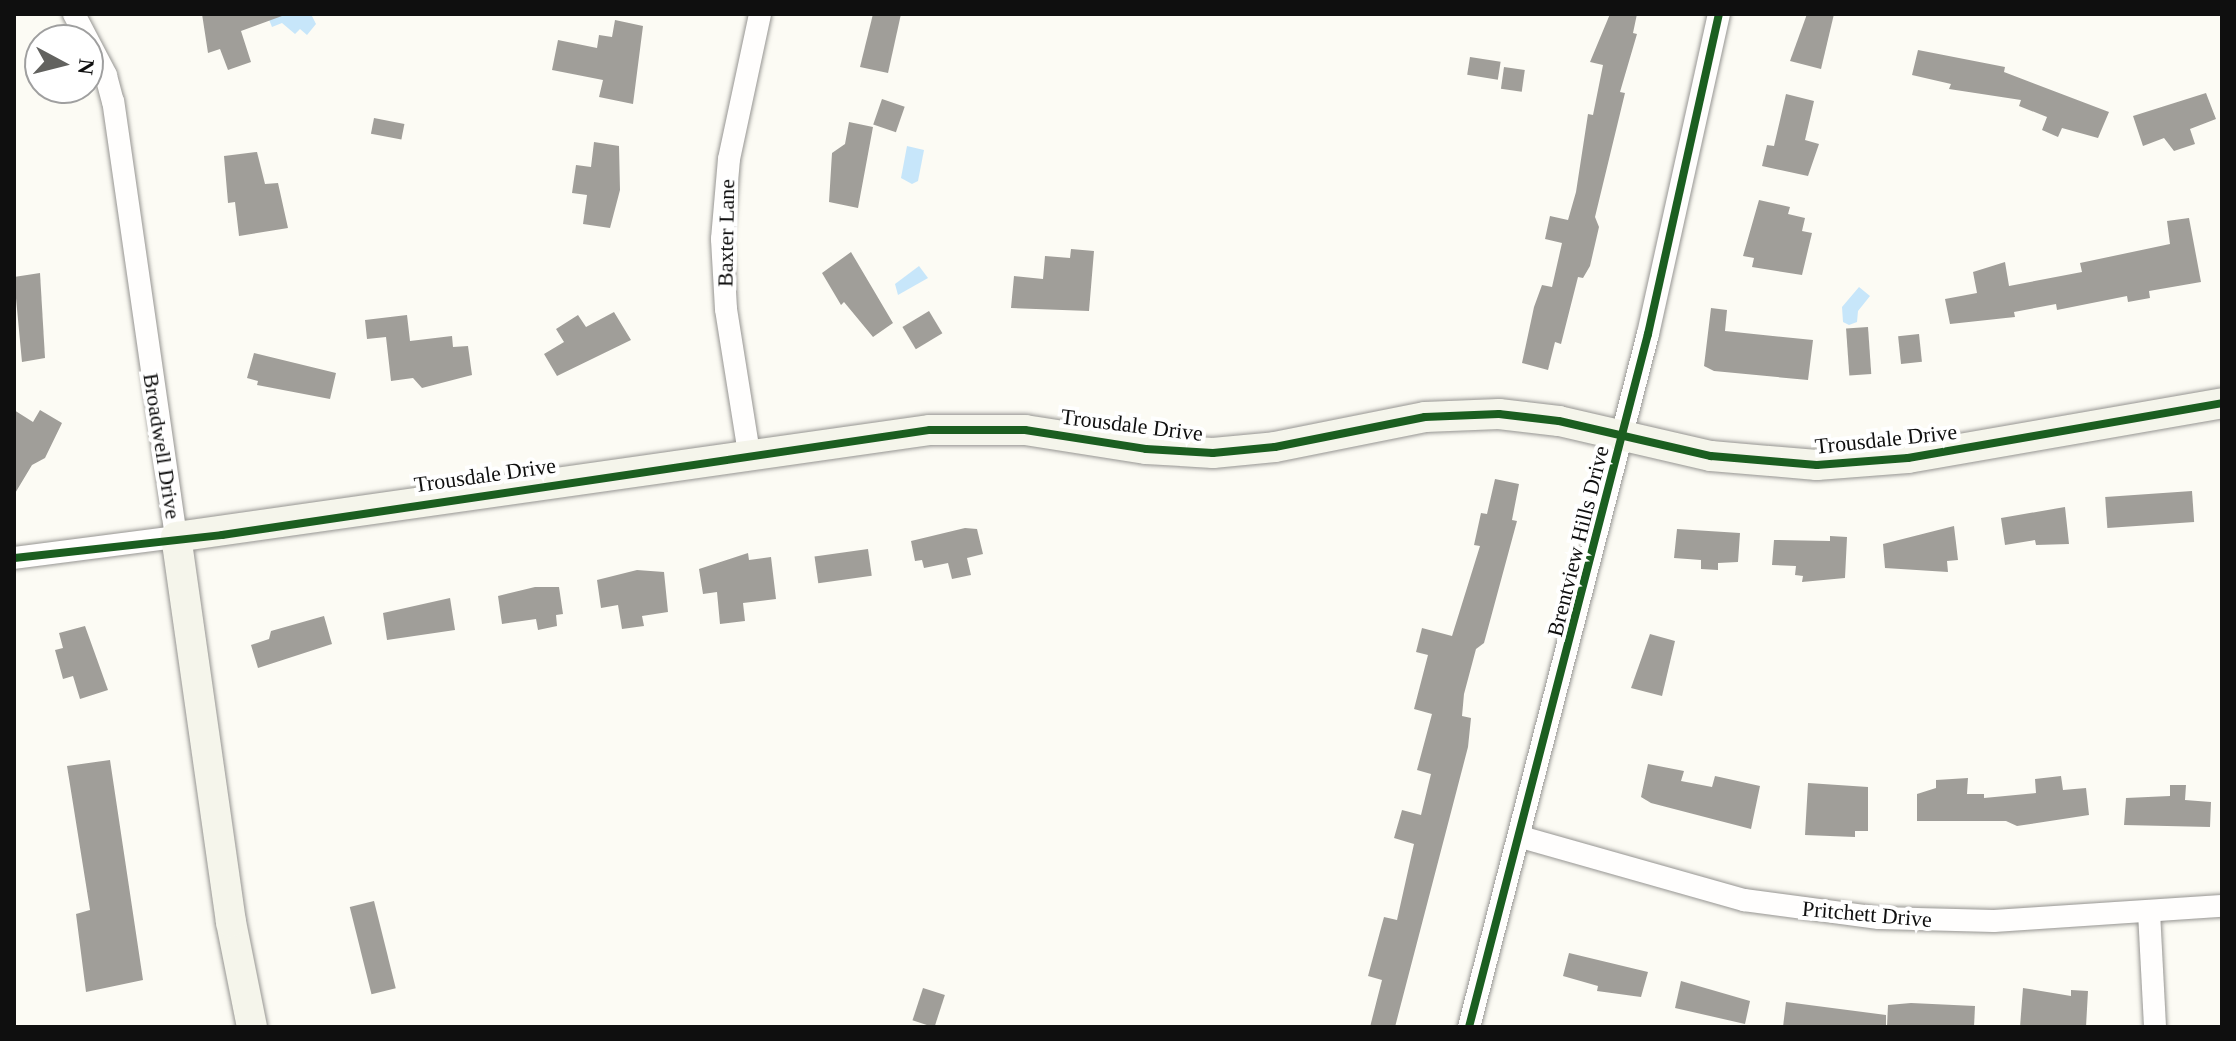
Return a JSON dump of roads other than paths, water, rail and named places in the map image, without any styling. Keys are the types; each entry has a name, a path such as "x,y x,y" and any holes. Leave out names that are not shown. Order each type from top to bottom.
{"street":[{"name":"Broadwell Drive","path":"74,14 106,75 113,102 252,1027"},
{"name":"Baxter Lane","path":"749,453 726,309 722,239 729,159 760,14"},
{"name":"Brentview Hills Drive","path":"1469,1027 1521,837 1623,436 1719,14"},
{"name":"Trousdale Drive","path":"176,537 222,535 749,453 962,428 1025,430 1171,452 1230,452 1425,417 1472,414 1540,418 1732,460 1842,464 1960,449 2222,403"},
{"path":"14,558 176,537"},
{"name":"Pritchett Drive","path":"1521,837 1701,889 1815,911 1971,922 2222,906"},
{"path":"2149,912 2155,1027"}],"water":[{"path":"311,14 316,24 307,35 300,29 295,34 282,23 272,27 268,17"},
{"path":"907,146 924,150 918,181 912,184 901,178"},
{"path":"919,266 928,278 898,295 895,284"},
{"path":"1859,287 1870,296 1858,311 1857,322 1849,325 1843,322 1842,307"}]}
